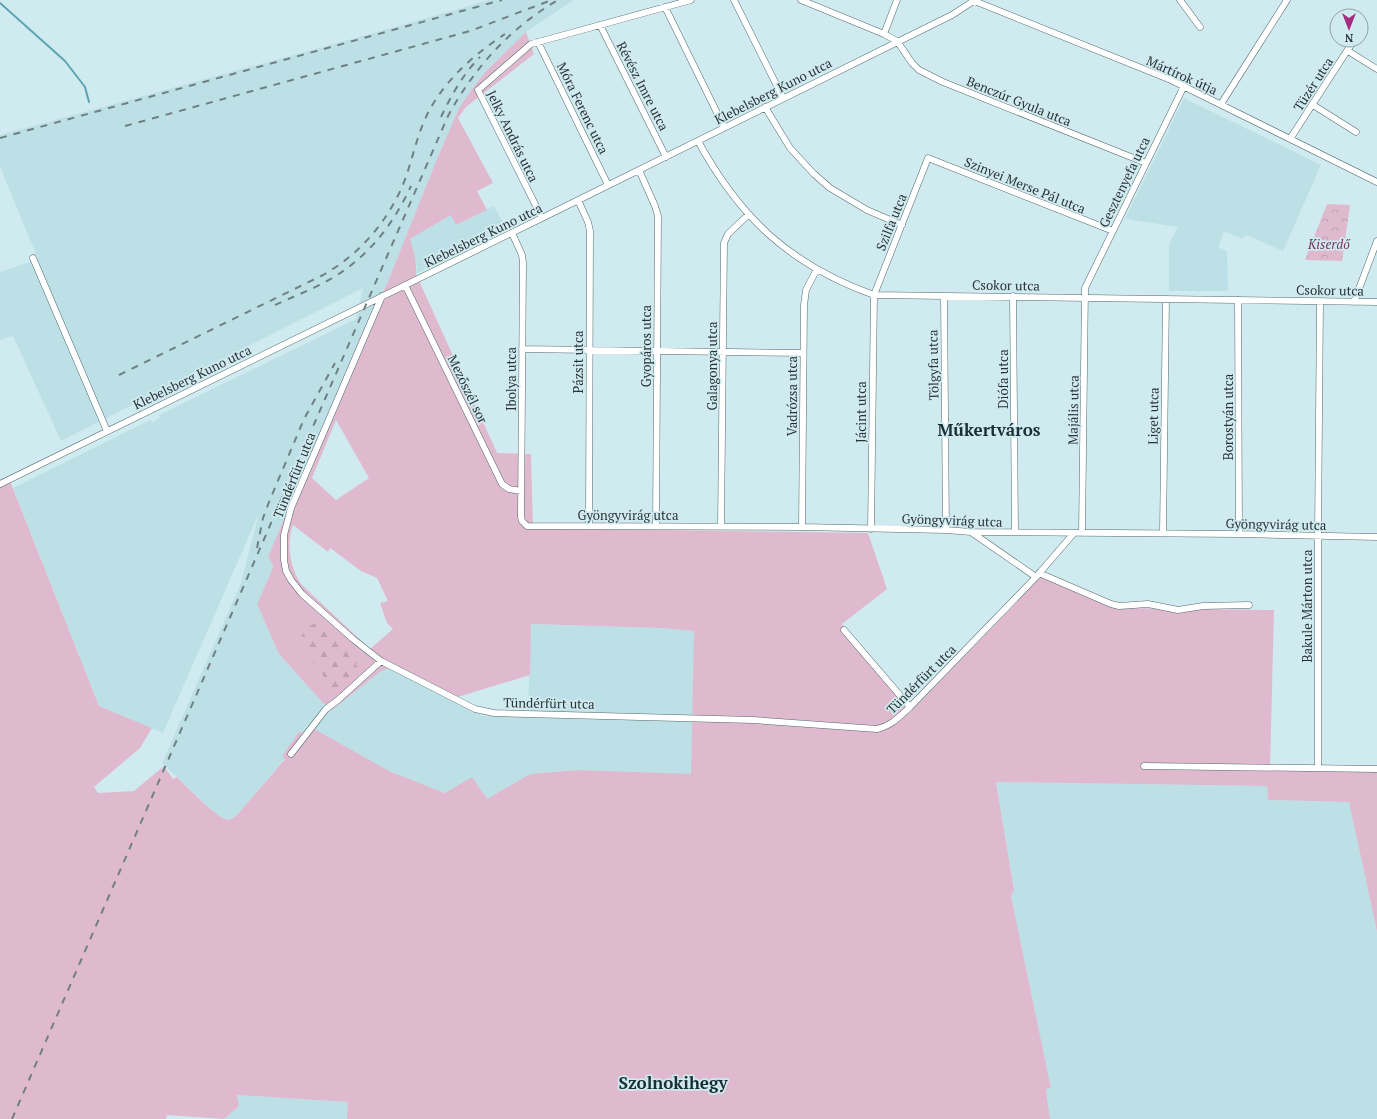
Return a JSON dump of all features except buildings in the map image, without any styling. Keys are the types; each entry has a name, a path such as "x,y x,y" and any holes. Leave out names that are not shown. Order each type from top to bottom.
{"street":[{"path":"538,42 690,0"},
{"path":"734,0 783,98"},
{"path":"801,0 884,34 897,41"},
{"path":"884,34 897,0"},
{"name":"Klebelsberg Kuno utca","path":"0,484 952,15 974,0"},
{"name":"Mártírok útja","path":"974,0 1184,86 1377,182"},
{"path":"1180,0 1200,27"},
{"path":"1221,104 1287,0"},
{"path":"665,7 724,128"},
{"name":"Révész Imre utca","path":"600,25 666,157"},
{"name":"Benczúr Gyula utca","path":"897,41 912,63 919,70 930,76 1146,162"},
{"name":"Móra Ferenc utca","path":"538,42 608,185"},
{"name":"Jelky András utca","path":"538,42 526,48 478,90 542,218"},
{"path":"1348,50 1377,69"},
{"name":"Tüzér utca","path":"1290,139 1348,50"},
{"name":"Gesztenyefa utca","path":"1085,288 1184,86"},
{"path":"1313,104 1356,132"},
{"path":"765,107 790,148 814,174 830,188 867,210 902,225"},
{"name":"Csokor utca","path":"698,141 710,164 748,215 786,249 817,269 844,283 874,294 1377,302"},
{"name":"Szilfa utca","path":"874,294 928,158"},
{"name":"Szinyei Merse Pál utca","path":"928,158 1113,231"},
{"name":"Gyopáros utca","path":"639,170 658,216 656,526"},
{"name":"Pázsit utca","path":"578,200 588,222 590,231 589,526"},
{"name":"Galagonya utca","path":"721,526 724,243 728,234 748,215"},
{"name":"Ibolya utca","path":"512,233 523,259 521,491 522,521 527,526"},
{"path":"1354,302 1377,242"},
{"path":"33,258 107,431"},
{"name":"Vadrózsa utca","path":"802,527 804,297 808,284 817,269"},
{"name":"Mezőszél sor","path":"406,285 502,484 508,489 521,491"},
{"name":"Majális utca","path":"1082,533 1085,288"},
{"name":"Jácint utca","path":"871,529 874,294"},
{"name":"Tündérfürt utca","path":"382,296 291,508 284,534 283,548 286,571 296,587 353,639 381,661 475,709 494,713 753,720 877,729 888,726 910,707 1037,575 1074,533"},
{"name":"Tölgyfa utca","path":"944,296 946,530"},
{"name":"Diófa utca","path":"1013,296 1015,532"},
{"name":"Liget utca","path":"1163,533 1166,299"},
{"name":"Borostyán utca","path":"1238,300 1239,534"},
{"name":"Bakule Márton utca","path":"1318,768 1320,301"},
{"path":"522,349 803,353"},
{"name":"Gyöngyvirág utca","path":"527,526 802,527 946,530 971,532 1163,533 1377,537"},
{"path":"971,532 1037,575 1111,604 1119,606 1148,604 1178,610 1203,606 1249,605"},
{"path":"844,630 910,707"},
{"path":"291,754 326,709 381,661"},
{"path":"1144,766 1377,769"}],"shaded area":[{"path":"489,0 574,0 526,32 486,71 459,108 387,284 359,340 268,557 273,564 272,570 257,604 279,654 323,703 332,710 380,672 389,668 483,716 528,717 530,624 661,628 695,631 691,775 578,770 530,774 487,799 445,793 389,771 299,732 282,756 285,758 237,815 229,820 222,818 162,763 241,583 259,513 163,733 99,706 13,488 150,420 153,422 160,417 159,415 356,319 363,288 61,441 13,336 0,340 0,272 38,259 0,167 0,135"},
{"path":"1184,98 1321,165 1283,251 1246,235 1242,239 1224,231 1218,247 1227,251 1228,291 1169,291 1169,244 1178,227 1125,219"},
{"path":"494,206 506,228 416,274 417,267 409,239 451,215 457,225"},
{"path":"996,782 1267,786 1268,800 1349,802 1377,932 1377,1119 1050,1119 1046,1089 1051,1088 1011,896 1014,890"},
{"path":"237,1095 349,1102 347,1119 224,1119 239,1106"}],"green space":[{"path":"526,32 534,54 466,107 458,118 493,183 477,191 487,210 456,225 451,215 410,239 415,261 416,274 497,453 531,454 533,528 868,533 887,589 842,624 909,713 1041,577 1119,608 1274,610 1270,769 1377,770 1377,932 1349,802 1268,800 1267,786 996,782 1014,890 1011,896 1051,1088 1046,1089 1050,1119 347,1119 348,1102 237,1095 239,1106 224,1119 167,1115 166,1119 0,1119 0,480 8,476 99,706 152,728 140,748 94,787 98,793 134,791 164,766 173,779 177,777 210,809 228,820 237,815 285,759 282,756 299,732 303,734 309,726 389,771 445,793 472,777 487,799 530,774 578,770 691,774 694,631 661,628 531,624 530,675 451,699 389,668 380,672 332,710 323,703 279,654 257,604 272,570 273,564 268,557 359,340 387,284 459,108 486,71","holes":["336,420 369,478 336,500 312,478","293,525 328,552 330,548 361,571 377,578 388,601 380,603 387,623 393,629 370,649 301,584 294,571 290,555 291,532","361,655 356,665 363,671 335,692"]},
{"name":"Kiserdő","path":"1327,204 1350,205 1342,261 1305,260"},
{"path":"322,619 361,656 356,665 364,671 336,693 299,643 305,629"}],"waterway":[{"path":"0,3 65,61 85,87 89,102"}],"railway":[{"path":"0,138 502,0"},
{"path":"12,1119 448,116 469,82 495,50 524,23 558,0"},
{"path":"125,126 470,31 549,1"},
{"path":"119,375 323,275 363,245 384,219 401,190 423,124 437,97 463,67 505,34"},
{"path":"441,117 458,86 480,57"},
{"path":"275,305 319,285 353,264 376,242 386,229 411,186"},
{"path":"257,548 263,518 269,502 304,419 335,363"}],"district":[{"name":"Műkertváros","path":"989,429"},
{"name":"Szolnokihegy","path":"673,1082"}]}
